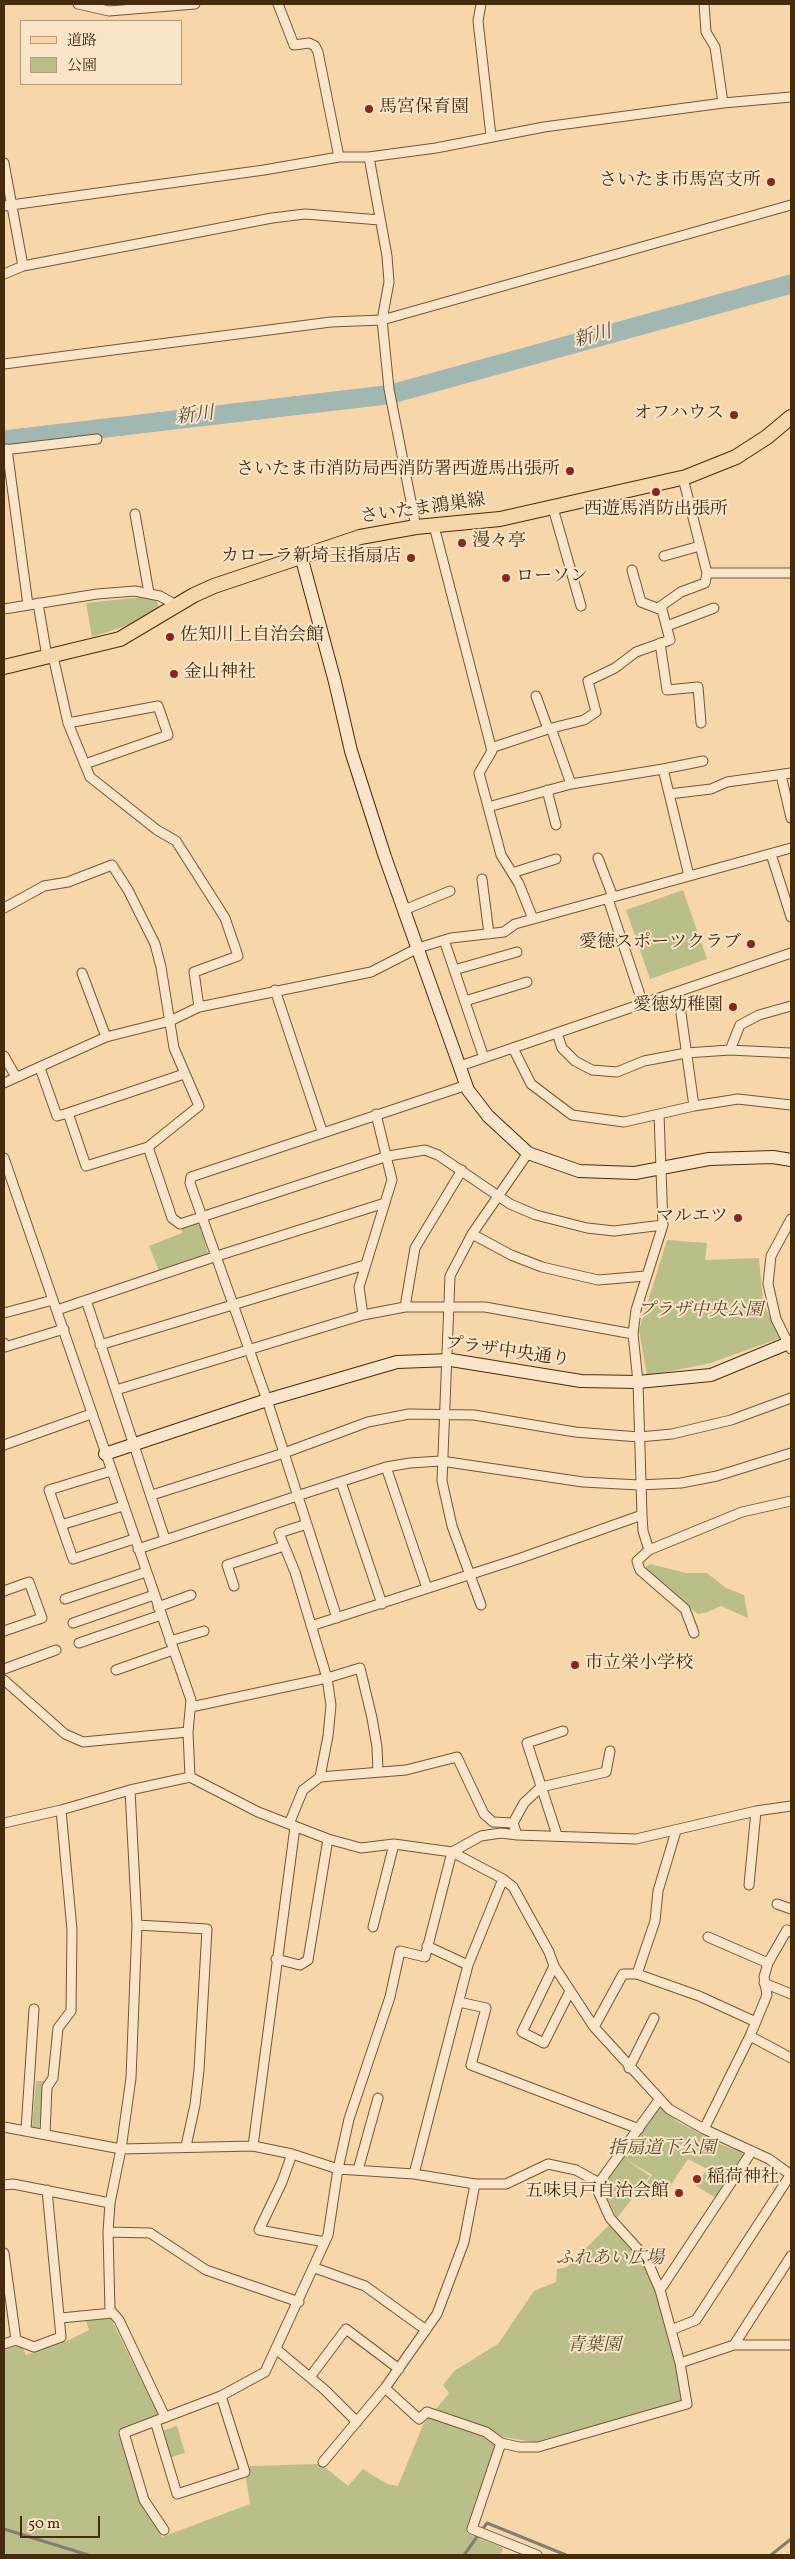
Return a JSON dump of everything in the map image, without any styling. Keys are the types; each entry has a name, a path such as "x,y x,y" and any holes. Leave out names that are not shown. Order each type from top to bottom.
{"main road":[{"name":"さいたま鴻巣線","path":"4,667 120,639 176,605 214,586 360,537 416,527 500,519 683,478 736,457 767,437 791,417"}],"street":[{"path":"78,4 110,11 195,4"},
{"path":"278,4 294,45 309,43 315,46 318,52 339,157"},
{"path":"481,4 478,21 491,136"},
{"path":"704,4 706,32 715,47 722,103"},
{"path":"8,205 264,170 339,157 369,157 436,148 491,136 722,103 791,97"},
{"path":"369,157 388,256 389,282 382,320 389,389 416,527"},
{"path":"4,163 8,205 23,266"},
{"path":"4,364 331,322 382,320 791,205"},
{"path":"4,274 23,266 272,218 305,214 380,220"},
{"path":"28,604 5,449 97,439"},
{"path":"491,748 550,728 584,720 596,712 588,681 615,668 636,652 670,640 661,606 681,592 705,583 707,573 683,478"},
{"path":"553,508 581,606"},
{"path":"135,514 149,594"},
{"path":"434,526 492,751 478,773 501,855 512,873 533,919"},
{"path":"664,556 700,546"},
{"path":"301,556 336,682 351,751 404,910 466,1085 488,1116 528,1153 579,1171 635,1173 709,1159 773,1157 791,1160"},
{"path":"632,570 641,602 662,610"},
{"path":"707,573 791,573"},
{"path":"4,609 119,592 160,596 176,605"},
{"path":"38,603 68,723 90,777 156,830 176,840 225,918 238,956 194,972 199,1007"},
{"path":"667,626 714,608"},
{"path":"660,643 667,690 698,687 701,723"},
{"path":"536,696 571,784"},
{"path":"68,723 158,706 168,735 85,764"},
{"path":"488,807 571,784 663,770 703,761"},
{"path":"663,770 689,876"},
{"path":"669,794 711,789 727,782 791,774"},
{"path":"780,775 791,818"},
{"path":"547,790 556,825"},
{"path":"4,1083 106,1037 170,1021 199,1007 370,972 418,948 444,940 504,932 515,924 791,848"},
{"path":"771,854 791,917"},
{"path":"598,858 643,1004"},
{"path":"512,873 556,859"},
{"path":"4,908 44,886 68,882 112,864 128,890 155,944 174,1048 199,1106 148,1147 86,1166 68,1113"},
{"path":"482,879 489,934"},
{"path":"404,910 450,891"},
{"path":"444,940 484,1058"},
{"path":"454,970 517,952"},
{"path":"460,1066 791,953"},
{"path":"82,973 106,1037"},
{"path":"465,1001 527,982"},
{"path":"276,990 322,1131"},
{"path":"678,992 694,1106"},
{"path":"730,1050 740,1025 759,1016 791,1006"},
{"path":"557,1033 562,1048 575,1061 592,1070 617,1072 644,1061 686,1053 730,1050 791,1053"},
{"path":"513,1048 531,1084 572,1115 624,1122 694,1106 738,1099 791,1105"},
{"path":"4,1056 16,1077"},
{"path":"40,1068 57,1116 184,1074"},
{"path":"337,1618 267,1400 190,1183 191,1176 322,1131 466,1085"},
{"path":"363,1315 359,1288 392,1180 388,1156 376,1114"},
{"path":"649,1550 643,1531 638,1382 633,1334 636,1310 663,1225 659,1114"},
{"path":"148,1147 172,1218 180,1224 388,1156 425,1150 438,1155 462,1170 498,1197 536,1215 587,1228 614,1231 663,1225"},
{"path":"481,1605 452,1526 442,1481 447,1306 450,1276 472,1234 528,1153"},
{"path":"4,1158 191,1700 188,1732 190,1777"},
{"path":"405,1307 415,1248 462,1170"},
{"path":"57,1310 217,1256 385,1204"},
{"path":"790,1345 776,1319 768,1284 770,1256 788,1232 791,1219"},
{"path":"472,1234 511,1255 542,1267 598,1280 646,1276"},
{"path":"100,1345 365,1265"},
{"path":"4,1313 53,1300"},
{"path":"86,1300 165,1539"},
{"path":"116,1390 363,1315 405,1307 484,1307 633,1334"},
{"path":"4,1343 5,1347 64,1330"},
{"name":"プラザ中央通り","path":"105,1454 267,1400 397,1362 446,1360 581,1381 638,1382 711,1375 790,1345"},
{"path":"152,1495 284,1453 368,1422 409,1414 474,1415 575,1432 639,1436 672,1434 730,1420 791,1398"},
{"path":"4,1445 91,1414"},
{"path":"138,1550 165,1539 386,1467 442,1461 583,1482 640,1485 681,1484 717,1476 791,1453"},
{"path":"386,1467 427,1588"},
{"path":"111,1471 49,1490 73,1559 134,1539"},
{"path":"341,1482 382,1604"},
{"path":"694,1633 681,1604 637,1567 637,1561 649,1550 742,1512 791,1501"},
{"path":"62,1525 123,1506"},
{"path":"311,1626 382,1604 642,1516"},
{"path":"307,1524 279,1533 327,1678 331,1705 328,1736 320,1777"},
{"path":"234,1586 227,1565 284,1546"},
{"path":"65,1599 146,1572"},
{"path":"4,1592 29,1582 42,1618 4,1631"},
{"path":"73,1623 154,1595"},
{"path":"79,1643 160,1611 191,1595"},
{"path":"116,1670 204,1631"},
{"path":"4,1669 56,1650"},
{"path":"191,1707 327,1678 360,1668 372,1718 378,1772"},
{"path":"4,1680 65,1734 82,1742 188,1732"},
{"path":"557,1835 527,1743 563,1731"},
{"path":"517,1835 513,1823 524,1803 541,1787 606,1772 610,1750"},
{"path":"253,2146 292,1826 303,1790 320,1777 406,1770 457,1757 484,1814 493,1822 513,1823"},
{"path":"4,1823 61,1810 130,1790 190,1777 258,1812 328,1839 361,1848 394,1844 452,1852 504,1879 513,1887 549,1952 554,1966 594,2027 629,2068 669,2110 704,2129 769,2159 791,2175 696,2320 671,2330"},
{"path":"130,1790 138,1925 131,2078 121,2149 110,2203 108,2232 110,2310 119,2320 165,2417"},
{"path":"164,2530 144,2500 124,2433 221,2396 265,2372 315,2268 328,2234 338,2169 349,2119 390,1997 400,1952 425,1957 452,1852 481,1836 501,1833 636,1839 756,1811 791,1806"},
{"path":"45,2133 47,2087 53,2078 58,2028 71,2011 72,1930 61,1810"},
{"path":"749,1885 756,1811"},
{"path":"637,1974 655,1921 658,1891 676,1831"},
{"path":"276,1959 300,1965 308,1960 328,1839"},
{"path":"373,1926 394,1844"},
{"path":"414,2174 468,1965 504,1879"},
{"path":"777,1904 791,1909"},
{"path":"138,1925 207,1929 196,2104 186,2146"},
{"path":"704,2129 756,2022 766,1995 764,1983 768,1963 787,1930 791,1932"},
{"path":"708,1937 768,1963"},
{"path":"427,1946 468,1965"},
{"path":"554,1966 522,2032 544,2043 570,1991"},
{"path":"594,2027 623,1974 637,1974 699,1996 756,2022"},
{"path":"764,1983 791,1994"},
{"path":"459,2002 486,2008 471,2065 639,2129"},
{"path":"26,2130 34,2009"},
{"path":"629,2068 654,2018"},
{"path":"750,2036 791,2058"},
{"path":"358,2170 378,2098"},
{"path":"385,2388 419,2419 426,2412 486,2432 501,2443 519,2447 538,2447 687,2404 680,2363 660,2290 646,2258 610,2218 596,2187 660,2100"},
{"path":"4,2127 45,2133 121,2149 186,2146 253,2146 292,2154 338,2169 414,2174 475,2184 506,2184 548,2164 576,2170 599,2182"},
{"path":"660,2290 752,2151"},
{"path":"292,2154 282,2182 259,2230 324,2242"},
{"path":"4,2185 13,2184 110,2203"},
{"path":"323,2462 385,2388 437,2314 464,2242 475,2184"},
{"path":"4,2344 16,2340 34,2348 51,2343 61,2337 61,2318 47,2190"},
{"path":"108,2232 150,2233 206,2270 299,2302"},
{"path":"4,2253 16,2340"},
{"path":"734,2345 791,2256"},
{"path":"315,2268 365,2286 426,2330"},
{"path":"61,2318 112,2313"},
{"path":"310,2377 346,2330 399,2369"},
{"path":"680,2363 734,2345 791,2345"},
{"path":"276,2349 310,2377 357,2422"},
{"path":"155,2421 177,2494 245,2472 221,2396"},
{"path":"501,2443 472,2529 537,2555"}],"green space":[{"path":"143,597 156,600 159,607 128,625 92,637 86,603"},
{"path":"683,890 707,959 650,979 626,910"},
{"path":"196,1223 201,1226 208,1254 159,1271 149,1246 182,1233 182,1228"},
{"name":"プラザ中央公園","path":"667,1240 707,1243 705,1260 759,1258 763,1302 780,1338 711,1363 647,1376 639,1330"},
{"path":"650,1564 686,1573 707,1573 726,1588 744,1595 748,1618 721,1606 698,1614 646,1571 646,1566"},
{"path":"36,2081 45,2081 39,2128 32,2127"},
{"name":"指扇道下公園","path":"662,2104 676,2121 724,2146 741,2151 744,2156 716,2198 696,2186 707,2169 688,2159 663,2197 645,2186 652,2175 624,2158 650,2176 617,2218 602,2188"},
{"name":"青葉園","path":"613,2221 642,2259 656,2290 672,2346 682,2402 534,2442 503,2437 498,2446 467,2533 503,2548 501,2555 4,2555 4,2350 18,2346 23,2348 26,2355 71,2339 89,2330 85,2318 105,2317 111,2319 159,2416 118,2432 139,2498 162,2537 250,2504 246,2479 250,2466 321,2464 348,2486 363,2469 387,2484 398,2486 423,2425 449,2393 443,2385 454,2371 498,2344 534,2291 556,2282 557,2269 567,2267"},
{"path":"177,2426 185,2453 169,2458 162,2431"}],"waterway":[{"name":"新川","path":"395,393 791,284"},
{"name":"新川","path":"4,440 386,395"},
{"path":"464,2555 487,2523 566,2555"},
{"path":"4,2529 88,2555"},
{"path":"771,2555 791,2539"}],"place":[{"name":"馬宮保育園","path":"369,109"},
{"name":"さいたま市馬宮支所","path":"771,182"},
{"name":"オフハウス","path":"734,415"},
{"name":"さいたま市消防局西消防署西遊馬出張所","path":"570,471"},
{"name":"西遊馬消防出張所","path":"656,492"},
{"name":"漫々亭","path":"462,543"},
{"name":"カローラ新埼玉指扇店","path":"411,558"},
{"name":"ローソン","path":"506,578"},
{"name":"佐知川上自治会館","path":"170,637"},
{"name":"金山神社","path":"174,674"},
{"name":"愛徳スポーツクラブ","path":"751,944"},
{"name":"愛徳幼稚園","path":"733,1007"},
{"name":"マルエツ","path":"738,1218"},
{"name":"市立栄小学校","path":"575,1665"},
{"name":"稲荷神社","path":"697,2179"},
{"name":"五味貝戸自治会館","path":"679,2193"}],"park label":[{"name":"ふれあい広場","path":"610,2260"}]}
